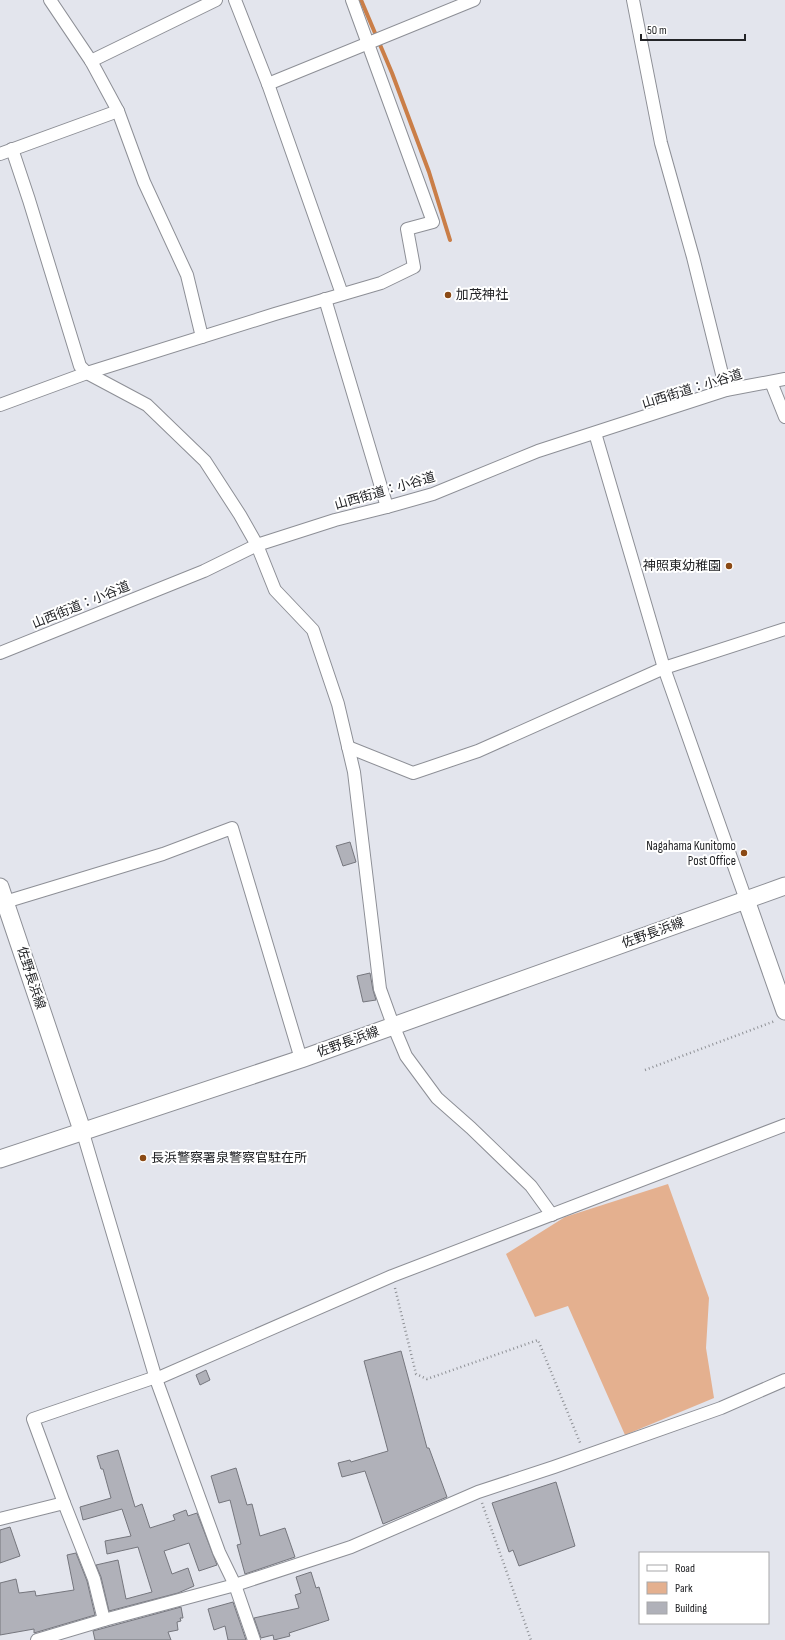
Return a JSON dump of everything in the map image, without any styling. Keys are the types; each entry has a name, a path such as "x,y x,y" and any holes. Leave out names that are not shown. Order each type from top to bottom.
{"main road":[{"name":"佐野長浜線","path":"3,894 83,1133 301,1059 785,886"},
{"path":"746,900 781,1016"},
{"path":"0,1159 83,1133"}],"street":[{"path":"50,0 91,60 118,111 144,182 187,275 202,337"},
{"path":"91,60 216,0"},
{"path":"235,0 268,84 342,294"},
{"path":"0,405 87,373 381,283 414,267 407,230 433,222 352,0"},
{"path":"268,84 474,0"},
{"path":"633,0 662,143 693,257 726,390"},
{"path":"0,154 118,111"},
{"path":"12,149 80,366 87,373 147,405 205,461 257,545 275,590 313,630 338,704 354,772 380,989 393,1026 406,1056 437,1098 471,1128 531,1186 552,1215"},
{"path":"325,299 387,507"},
{"name":"山西街道：小谷道","path":"0,653 196,574 257,545 336,520 432,494 538,451 650,416 726,390 785,379"},
{"path":"771,382 785,417"},
{"path":"595,433 664,668 746,900"},
{"path":"348,747 413,773 478,751 664,668 785,629"},
{"path":"3,894 163,854 232,828 301,1059"},
{"path":"104,1620 94,1578 64,1504 33,1419 156,1378 392,1276 785,1125"},
{"path":"83,1133 156,1378 219,1552 235,1585 254,1640"},
{"path":"37,1640 104,1620 235,1585 351,1547 478,1492 586,1456 721,1408 785,1380"},
{"path":"0,1519 64,1504"}],"path":[{"path":"645,1070 781,1016"},
{"path":"392,1276 416,1374 427,1378 538,1340 586,1456"},
{"path":"478,1492 531,1640"}],"green space":[{"path":"668,1184 709,1298 706,1348 714,1398 625,1435 568,1306 535,1317 506,1254 565,1217"}],"building":[{"path":"350,842 356,862 343,866 336,846"},
{"path":"370,973 376,1000 363,1002 357,976"},
{"path":"401,1351 427,1448 429,1448 447,1497 383,1524 365,1471 342,1477 338,1463 350,1460 351,1462 388,1451 364,1361"},
{"path":"206,1370 210,1380 200,1385 196,1375"},
{"path":"118,1450 135,1507 142,1504 150,1528 175,1520 173,1515 186,1510 188,1516 197,1513 217,1565 199,1571 189,1543 164,1551 172,1574 188,1568 194,1586 178,1593 109,1611 101,1577 96,1565 118,1560 126,1599 152,1592 138,1547 107,1554 105,1541 131,1536 122,1509 83,1520 80,1507 111,1498 103,1469 101,1469 97,1456"},
{"path":"236,1468 247,1505 252,1504 260,1536 285,1528 295,1557 245,1574 237,1545 241,1544 230,1500 219,1503 211,1476"},
{"path":"556,1482 575,1546 519,1566 513,1550 509,1552 492,1503"},
{"path":"10,1527 20,1556 0,1563 0,1530"},
{"path":"76,1553 87,1581 95,1615 34,1633 34,1629 0,1635 0,1583 16,1579 19,1593 35,1591 36,1596 74,1590 67,1555"},
{"path":"311,1572 316,1588 319,1587 329,1620 289,1633 290,1636 274,1640 273,1635 261,1638 254,1618 299,1608 295,1595 301,1593 296,1577"},
{"path":"233,1602 246,1640 228,1640 225,1626 214,1630 208,1609"},
{"path":"181,1607 183,1618 180,1618 181,1621 177,1622 178,1630 168,1632 171,1640 95,1640 93,1631"}],"waterway":[{"path":"361,0 392,73 429,172 450,240"}],"place":[{"name":"加茂神社","path":"448,295"},
{"name":"神照東幼稚園","path":"729,566"},
{"name":"Nagahama Kunitomo Post Office","path":"744,853"},
{"name":"長浜警察署泉警察官駐在所","path":"143,1158"}]}
